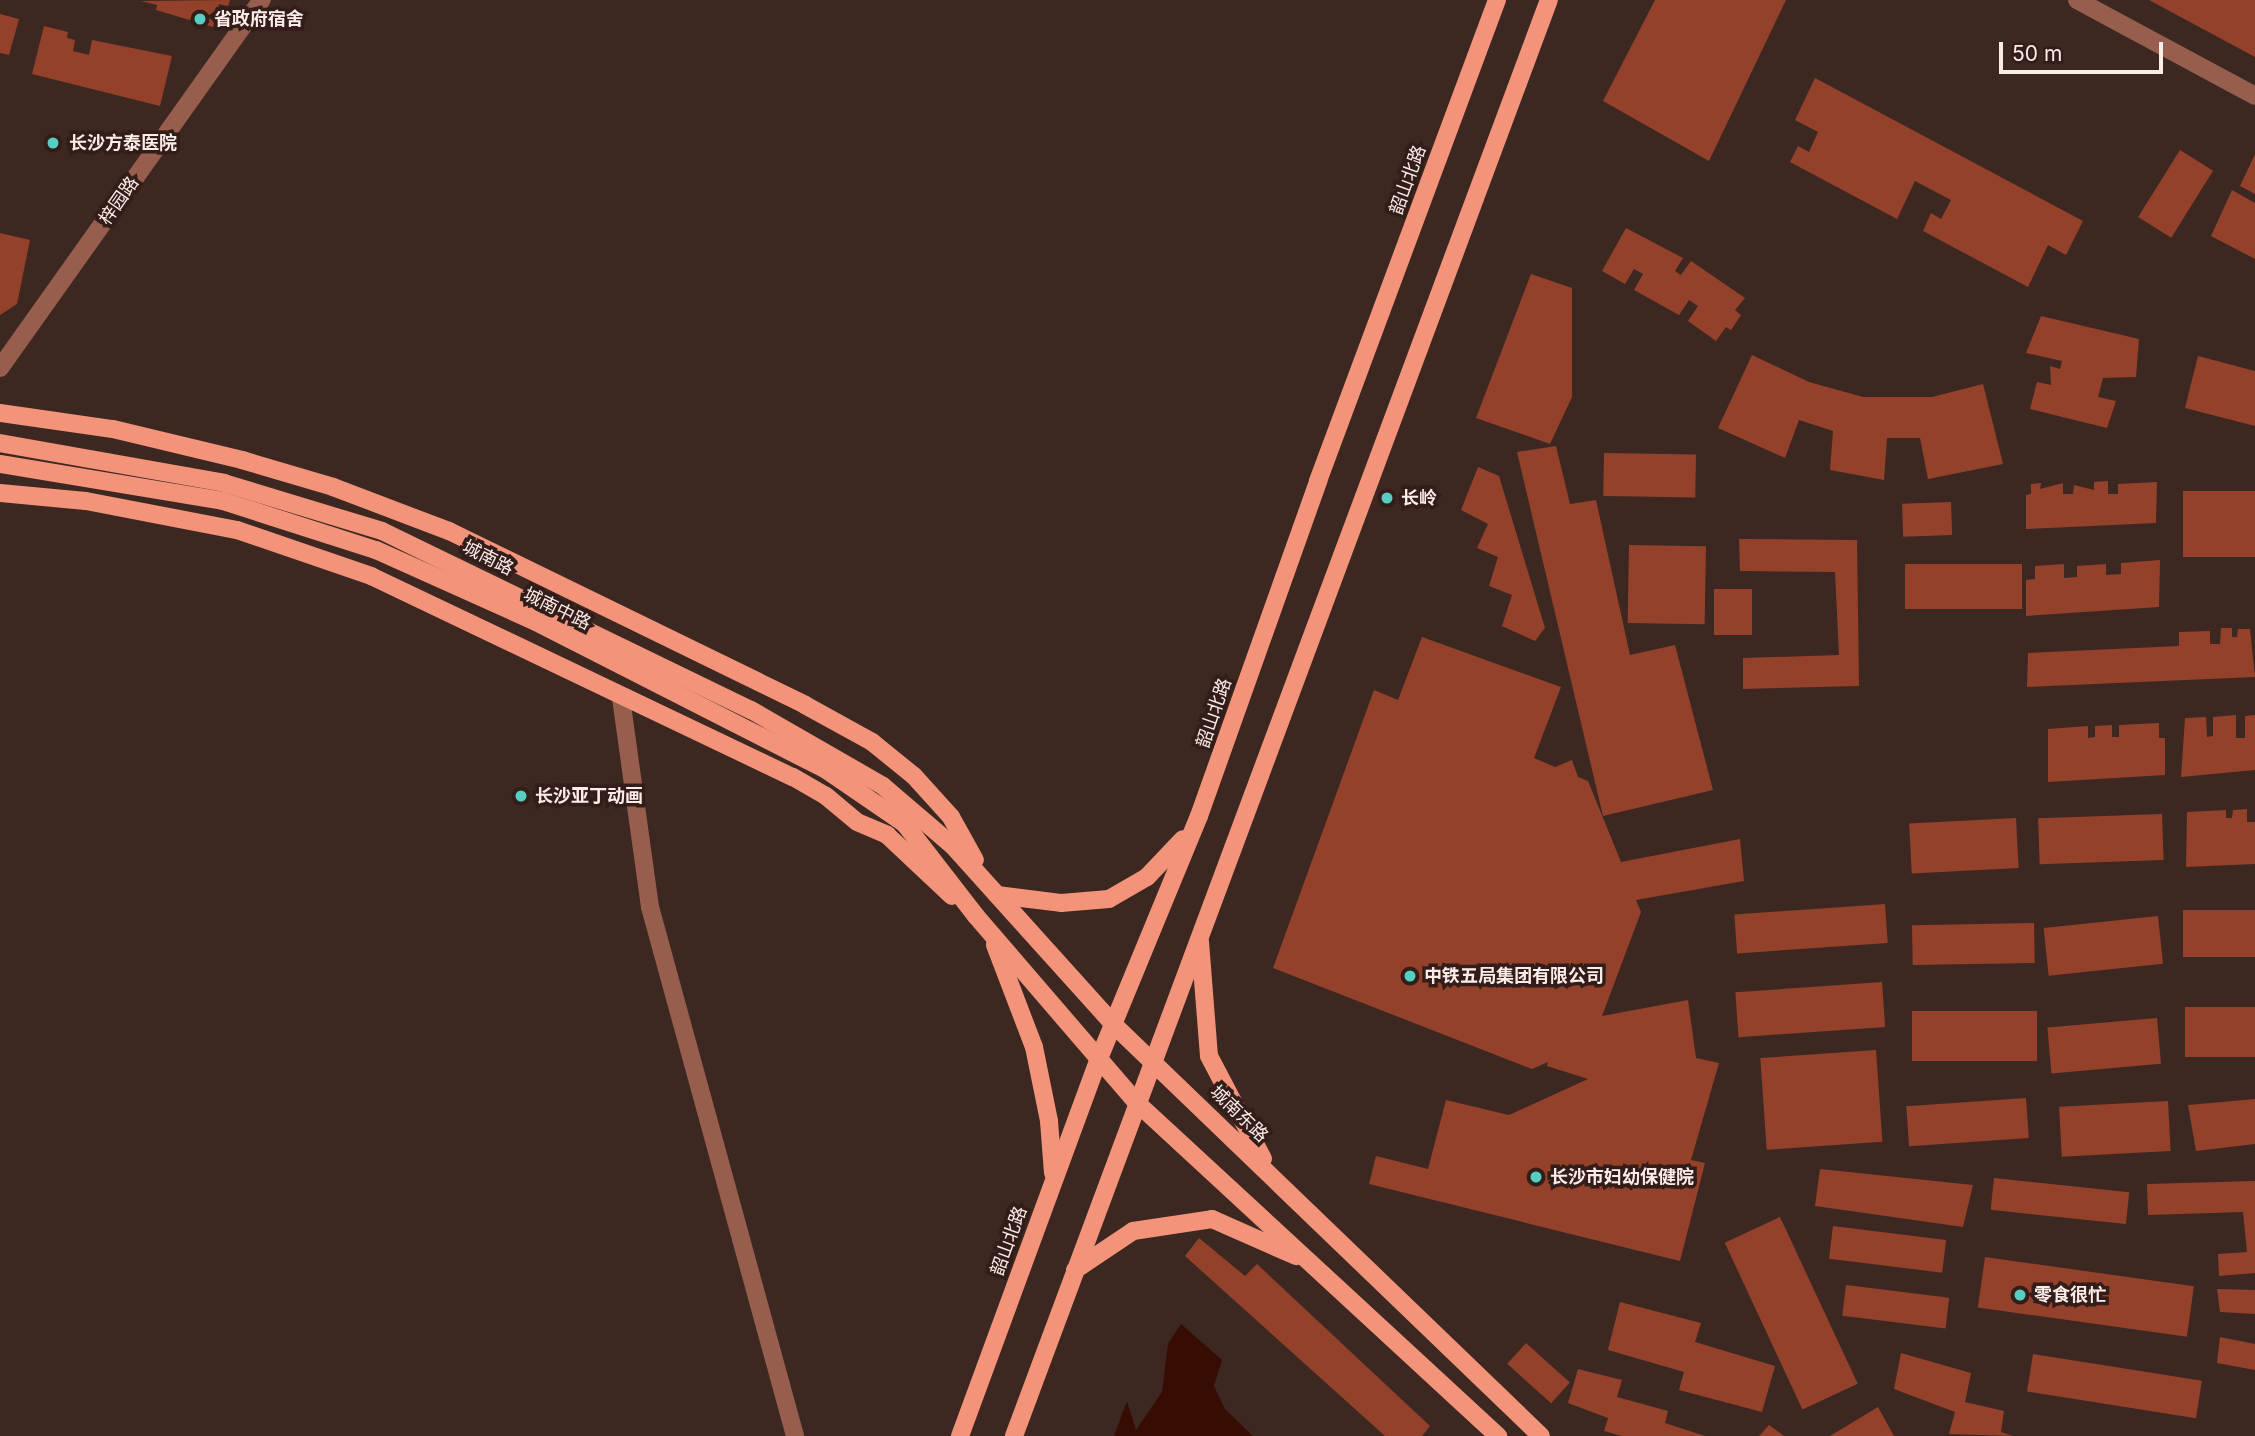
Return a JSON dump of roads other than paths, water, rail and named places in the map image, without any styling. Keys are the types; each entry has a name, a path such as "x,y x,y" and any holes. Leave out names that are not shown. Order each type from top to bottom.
{"main road":[{"name":"韶山北路","path":"960,1436 1098,1061 1199,816 1497,0"},
{"path":"1014,1436 1152,1059 1549,0"},
{"path":"0,413 113,429 242,460 334,487 461,536 805,705 872,743 914,776 951,817 994,891 1061,903 1109,899 1130,890 1166,861 1199,816"},
{"name":"城南路","path":"0,443 224,483 382,531 751,710 883,786 911,818"},
{"name":"城南中路","path":"0,464 223,500 376,550 536,622 825,769 911,818"},
{"path":"0,493 86,501 237,530 371,576 826,796 857,822 887,835 922,872 976,916"},
{"path":"911,818 976,916 1136,1102 1498,1436"},
{"name":"城南东路","path":"911,818 994,891 1114,1024 1541,1436"},
{"path":"992,934 1034,1047 1049,1121 1052,1186"},
{"path":"1199,934 1209,1056 1271,1174"},
{"path":"1075,1270 1133,1231 1212,1219 1311,1263"}],"street":[{"name":"梓园路","path":"0,368 262,0"},
{"path":"2077,0 2255,96"},
{"path":"621,698 650,907 795,1436"}],"place":[{"name":"省政府宿舍","path":"200,19"},
{"name":"长沙方泰医院","path":"53,143"},
{"name":"长岭","path":"1387,498"},
{"name":"长沙亚丁动画","path":"521,796"},
{"name":"中铁五局集团有限公司","path":"1410,976"},
{"name":"长沙市妇幼保健院","path":"1536,1177"},
{"name":"零食很忙","path":"2020,1295"}]}
